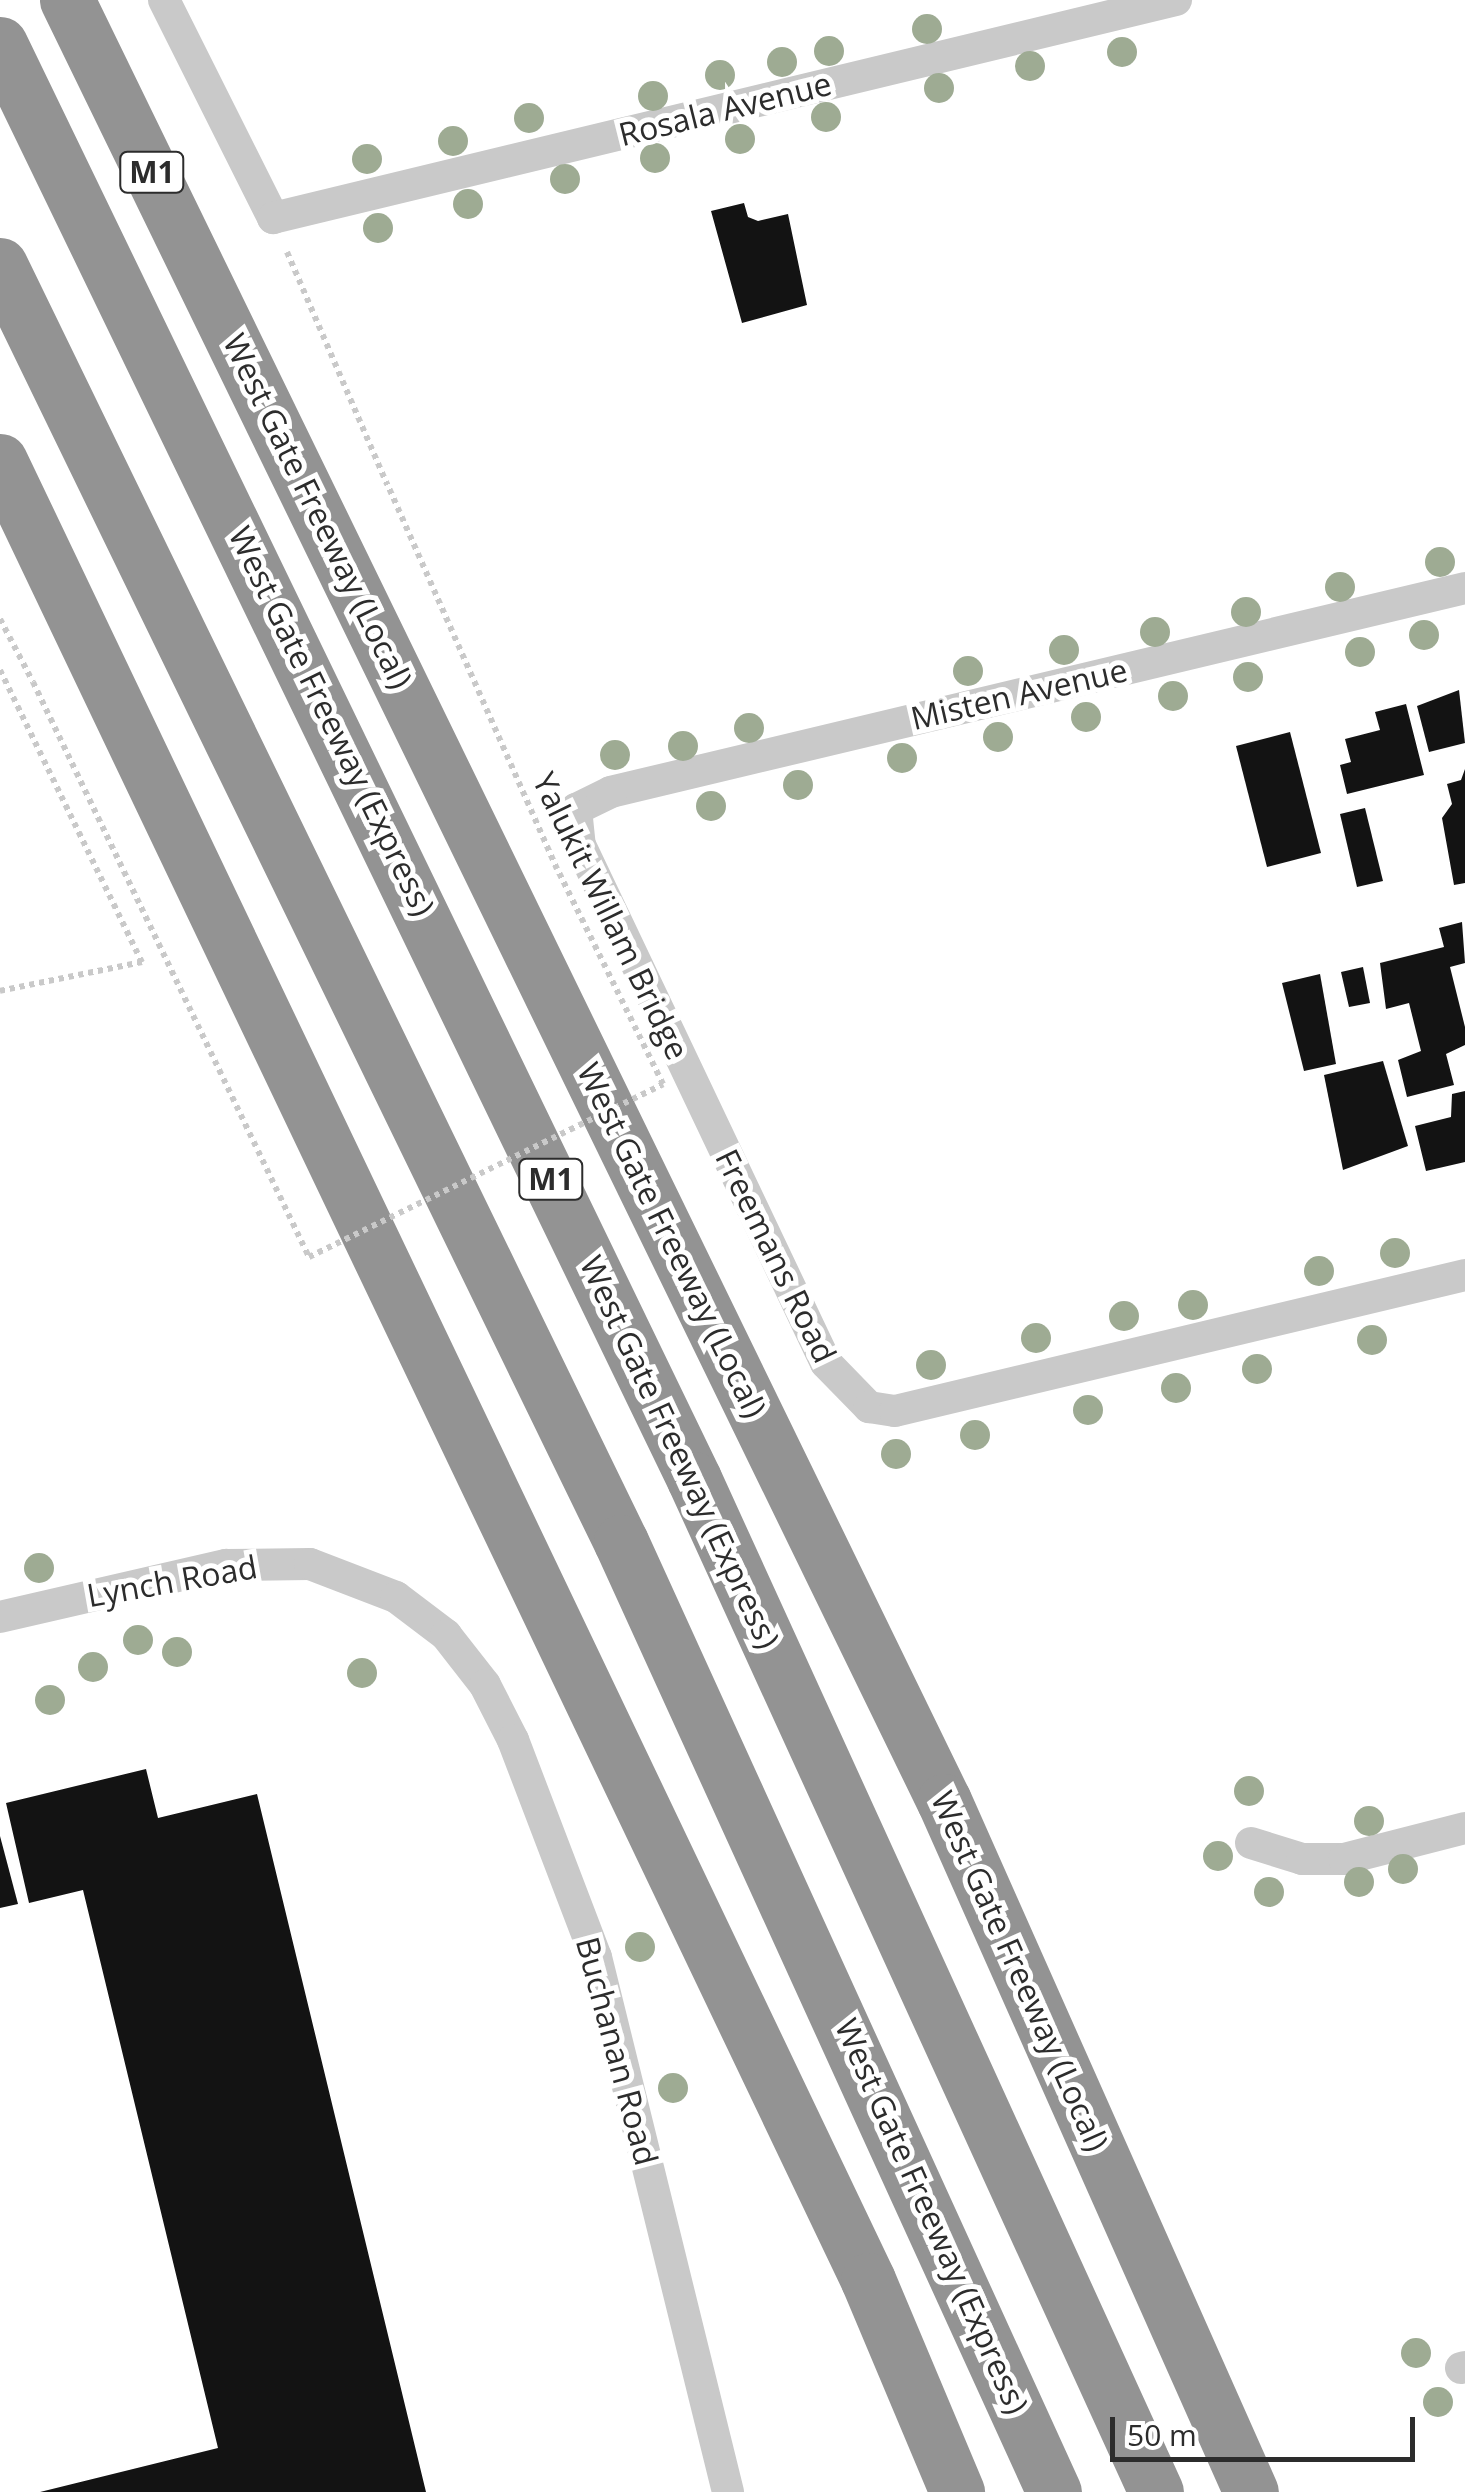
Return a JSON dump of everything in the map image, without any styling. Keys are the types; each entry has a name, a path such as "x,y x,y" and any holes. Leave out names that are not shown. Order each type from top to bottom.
{"highway":[{"name":"West Gate Freeway (Local)","path":"68,0 944,1801 1251,2492"},
{"path":"107,0 237,344"},
{"name":"West Gate Freeway (Express)","path":"0,44 678,1446 1156,2492"},
{"name":"West Gate Freeway (Express)","path":"0,265 621,1542 1054,2492"},
{"path":"0,461 868,2280 957,2492"}],"street":[{"path":"164,0 273,218"},
{"name":"Rosala Avenue","path":"273,218 1176,0"},
{"name":"Misten Avenue","path":"576,809 612,792 1465,588"},
{"name":"Freemans Road","path":"576,809 580,845 826,1363 868,1407 894,1410 1465,1275"},
{"name":"Lynch Road","path":"0,1616 226,1565 310,1564 396,1598 446,1635"},
{"name":"Buchanan Road","path":"446,1635 485,1685 514,1740 596,1956 728,2492"},
{"path":"1252,1844 1302,1859 1344,1859 1465,1828"}],"path":[{"name":"Yalukit Willam Bridge","path":"1,617 310,1257 664,1084 557,869 273,218"},
{"path":"0,670 142,962 0,991"}],"building":[{"path":"744,203 748,217 758,221 788,214 807,305 742,323 711,211"},
{"path":"1459,690 1465,743 1429,752 1417,706"},
{"path":"1406,704 1424,775 1347,794 1340,765 1351,762 1345,739 1380,730 1375,712"},
{"path":"1290,732 1321,853 1267,867 1236,746"},
{"path":"1465,769 1465,883 1454,885 1442,818 1452,804 1447,784 1461,780"},
{"path":"1365,808 1383,881 1357,887 1340,814"},
{"path":"1462,922 1465,963 1450,967 1465,1027 1465,1045 1446,1054 1454,1085 1407,1097 1398,1060 1421,1051 1409,1003 1386,1009 1380,963 1444,947 1439,928"},
{"path":"1363,967 1370,1003 1349,1007 1341,972"},
{"path":"1320,974 1336,1064 1304,1071 1282,983"},
{"path":"1383,1061 1408,1146 1343,1170 1324,1075"},
{"path":"1465,1091 1465,1162 1426,1171 1415,1126 1451,1117 1452,1094"},
{"path":"146,1769 158,1818 257,1794 426,2492 40,2492 218,2448 83,1890 29,1903 6,1803"},
{"path":"0,1836 18,1904 0,1908"}]}
